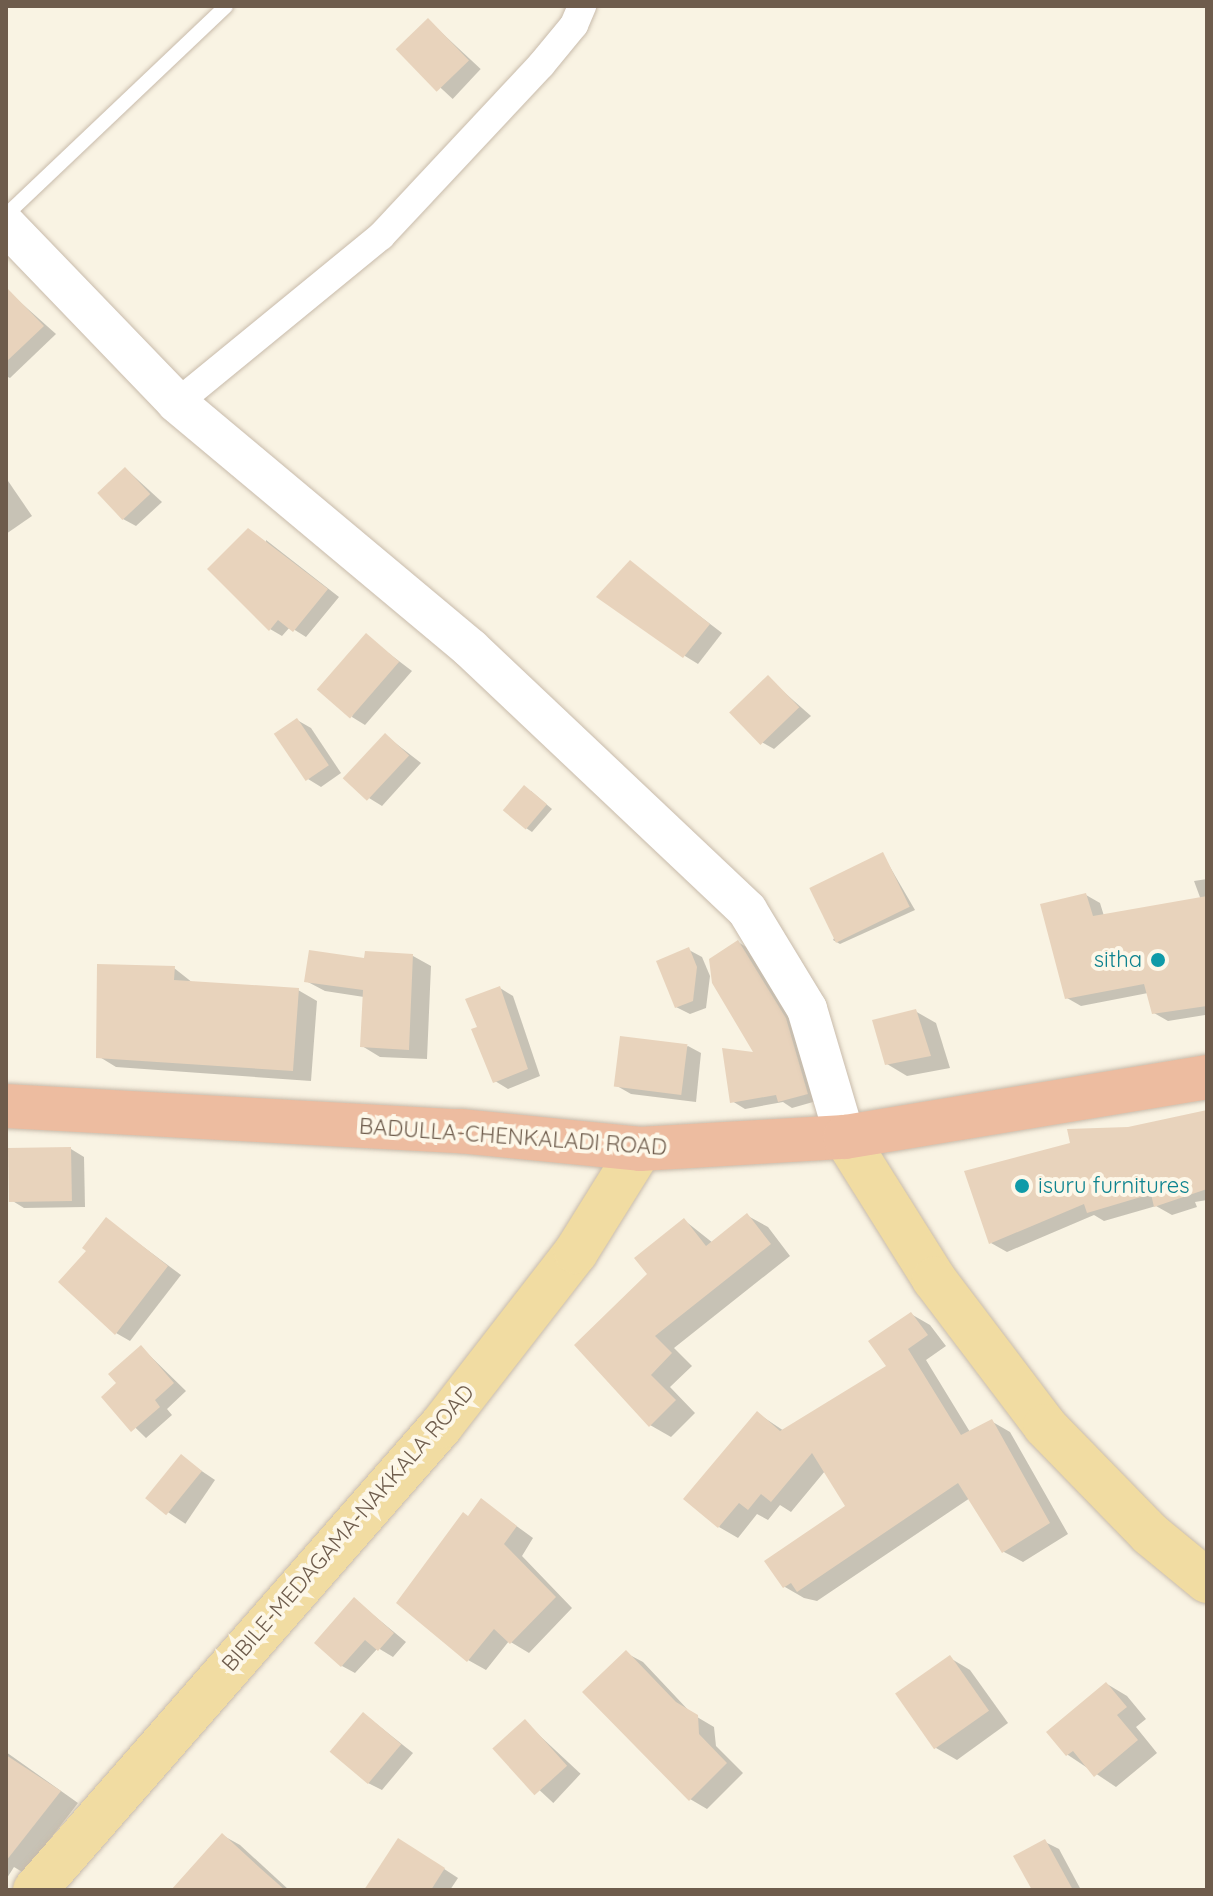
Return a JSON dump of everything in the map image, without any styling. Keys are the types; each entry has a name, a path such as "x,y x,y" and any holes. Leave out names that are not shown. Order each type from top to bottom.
{"highway":[{"name":"BADULLA-CHENKALADI ROAD","path":"6,1106 460,1131 640,1149 845,1137 1207,1077"}],"main road":[{"path":"845,1137 934,1279 1045,1426 1150,1534 1207,1581"},
{"name":"BIBILE-MEDAGAMA-NAKKALA ROAD","path":"35,1890 441,1426 559,1277 640,1149"}],"street":[{"path":"177,403 381,236 541,65 574,25 582,6"},
{"path":"6,225 177,403 471,649 747,910 807,1009 845,1137"}],"lane":[{"path":"6,215 226,6"}],"building":[{"path":"428,18 469,60 437,92 396,49"},
{"path":"6,287 44,326 6,362"},
{"path":"125,467 150,494 122,520 97,493"},
{"path":"248,528 328,589 293,632 278,620 269,631 207,569"},
{"path":"630,560 710,624 683,658 596,597"},
{"path":"366,633 399,662 350,718 317,690"},
{"path":"768,675 799,707 760,745 729,713"},
{"path":"297,718 329,765 306,781 274,734"},
{"path":"385,733 409,756 367,801 343,778"},
{"path":"524,785 547,804 526,830 503,810"},
{"path":"883,852 910,907 836,943 809,888"},
{"path":"1086,893 1093,916 1207,896 1207,1006 1152,1014 1144,984 1065,999 1040,904"},
{"path":"738,940 786,1018 808,1094 778,1102 776,1095 730,1103 722,1048 753,1052 712,983 709,959"},
{"path":"689,947 697,967 693,1001 675,1008 656,961"},
{"path":"309,950 364,958 365,951 413,954 409,1050 360,1047 363,990 304,982"},
{"path":"97,964 175,966 174,980 299,988 293,1071 96,1058"},
{"path":"500,986 528,1069 493,1083 471,1029 477,1027 465,999"},
{"path":"916,1009 931,1056 885,1065 872,1020"},
{"path":"620,1036 687,1044 681,1095 614,1087"},
{"path":"1207,1110 1207,1189 1154,1207 1151,1194 1087,1213 1084,1204 989,1244 964,1171 1070,1143 1067,1129 1128,1127"},
{"path":"71,1147 72,1201 9,1202 8,1148"},
{"path":"747,1213 771,1244 655,1336 672,1353 651,1375 676,1400 649,1427 574,1345 647,1274 634,1258 684,1218 706,1246"},
{"path":"106,1217 168,1266 115,1335 58,1282 86,1251 82,1248"},
{"path":"911,1312 928,1335 908,1349 961,1435 992,1419 1050,1523 1002,1553 958,1483 797,1592 791,1583 783,1588 764,1561 845,1506 812,1453 771,1502 761,1494 748,1510 739,1503 718,1528 683,1499 757,1411 780,1431 886,1366 868,1341"},
{"path":"141,1345 174,1383 155,1400 160,1407 131,1432 101,1397 116,1383 108,1374"},
{"path":"181,1454 202,1471 166,1515 145,1498"},
{"path":"481,1498 517,1526 504,1544 556,1597 510,1644 494,1629 467,1662 396,1603 463,1512 468,1516"},
{"path":"354,1597 394,1633 378,1651 365,1640 341,1667 314,1643"},
{"path":"626,1650 676,1702 698,1715 699,1734 727,1763 689,1801 582,1692"},
{"path":"950,1655 989,1711 934,1749 895,1693"},
{"path":"1106,1682 1127,1707 1117,1715 1138,1740 1094,1777 1073,1751 1066,1756 1046,1732"},
{"path":"363,1712 401,1744 368,1784 330,1752"},
{"path":"525,1719 567,1766 534,1795 492,1748"},
{"path":"6,1755 61,1791 6,1861"},
{"path":"222,1833 260,1868 285,1890 171,1890"},
{"path":"398,1838 445,1868 431,1890 364,1890"},
{"path":"1045,1839 1073,1890 1032,1890 1013,1856"}],"place":[{"name":"sitha","path":"1158,960"},
{"name":"isuru furnitures","path":"1022,1186"}]}
